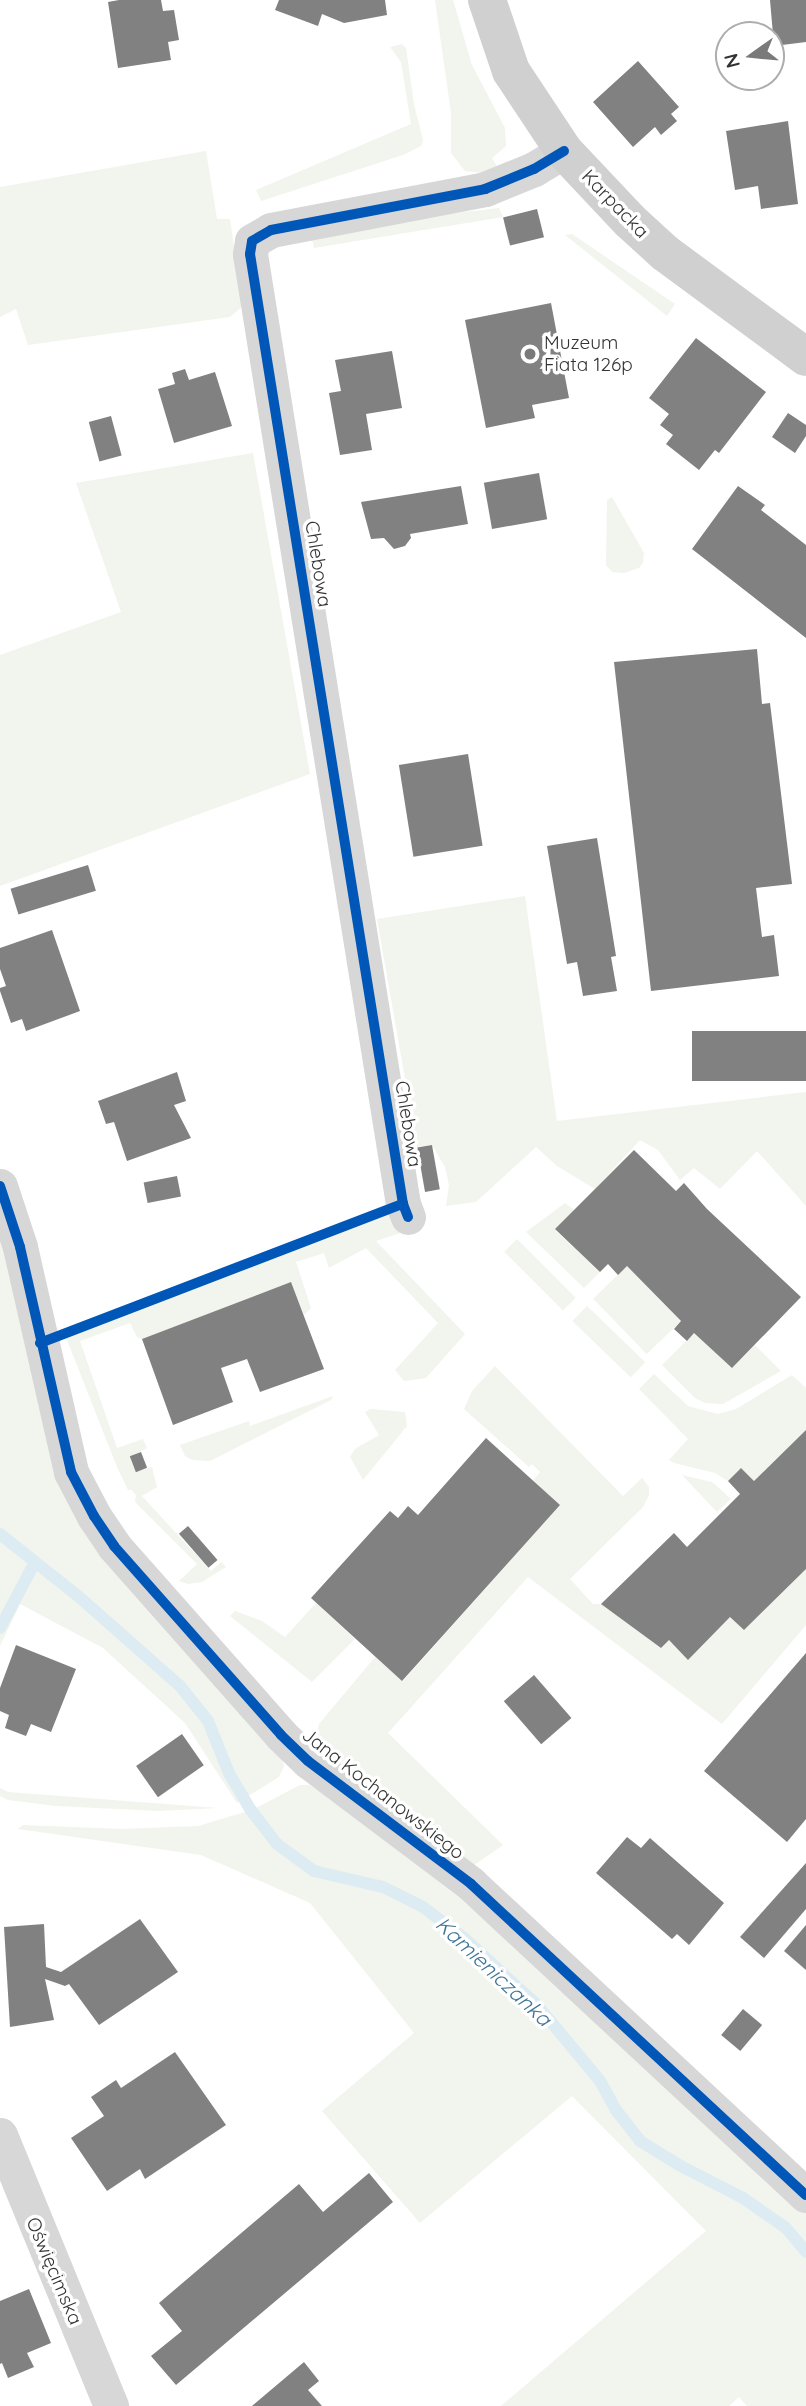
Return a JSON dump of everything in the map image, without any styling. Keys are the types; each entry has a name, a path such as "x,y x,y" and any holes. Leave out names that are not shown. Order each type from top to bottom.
{"street":[{"name":"Karpacka","path":"487,0 511,71 564,150 630,221 664,253 806,357"},
{"name":"Chlebowa","path":"408,1216 402,1204 250,254 252,241 271,230 485,189 534,169 564,150"},
{"name":"Jana Kochanowskiego","path":"0,1186 20,1247 71,1472 94,1516 114,1546 281,1735 308,1761 471,1884 806,2195"},
{"name":"Oświęcimska","path":"0,2135 111,2406"}],"shaded area":[{"path":"435,0 453,0 472,65 505,128 506,146 492,158 497,166 483,173 465,171 451,153 451,113"},
{"path":"402,44 406,48 414,104 423,140 421,146 403,155 261,201 256,190 411,124 401,62 390,47"},
{"path":"206,151 217,219 230,219 243,306 230,317 28,345 16,309 0,317 0,187"},
{"path":"499,208 503,217 314,248 312,239 446,214"},
{"path":"572,234 675,304 667,316 565,235"},
{"path":"253,453 310,774 0,886 0,655 121,612 76,483"},
{"path":"612,497 644,553 643,563 639,568 624,573 612,572 606,565 607,500"},
{"path":"525,896 557,1121 806,1092 806,1206 757,1151 720,1189 694,1168 680,1180 658,1150 640,1140 595,1189 557,1166 536,1147 476,1202 446,1206 449,1185 445,1167 432,1145 417,1147 377,919"},
{"path":"565,1203 574,1210 555,1230 600,1272 584,1288 526,1232"},
{"path":"395,1212 404,1232 376,1241 465,1334 426,1378 404,1381 395,1370 438,1323 366,1248 329,1268 324,1253 296,1262 311,1308 304,1315 291,1283 142,1339 137,1337 130,1323 80,1341 117,1448 143,1439 147,1448 130,1457 136,1472 152,1467 157,1487 142,1496 211,1571 221,1562 226,1567 202,1582 188,1584 179,1581 197,1564 135,1502 136,1496 132,1490 128,1490 65,1335"},
{"path":"0,1214 46,1433 281,1756 284,1766 279,1777 237,1803 185,1723 103,1648 20,1604 0,1646"},
{"path":"517,1239 576,1298 563,1310 504,1252"},
{"path":"627,1266 680,1321 647,1354 593,1299"},
{"path":"587,1306 645,1362 631,1377 572,1321"},
{"path":"694,1333 732,1368 755,1345 781,1371 723,1404 705,1403 695,1398 662,1365"},
{"path":"495,1366 623,1496 642,1478 649,1487 649,1495 643,1507 570,1579 593,1604 601,1604 661,1648 669,1640 688,1660 730,1617 744,1630 806,1569 806,1625 722,1724 528,1577 388,1733 503,1845 473,1866 318,1750 316,1736 319,1724 375,1657 403,1681 560,1505 533,1481 540,1472 532,1464 529,1467 464,1409 472,1391"},
{"path":"654,1374 688,1406 718,1414 736,1409 792,1375 806,1388 806,1430 754,1481 741,1468 728,1481 715,1473 674,1463 669,1460 688,1439 639,1389"},
{"path":"333,1396 331,1400 210,1461 192,1460 185,1456 180,1445 249,1421 250,1426"},
{"path":"371,1409 405,1412 407,1426 363,1480 350,1457 355,1449 379,1435 365,1412"},
{"path":"682,1475 712,1482 731,1499 717,1512"},
{"path":"316,1603 355,1639 312,1682 230,1616 235,1611 262,1621 285,1637"},
{"path":"300,1785 309,1785 322,1792 460,1898 806,2212 806,2406 747,2406 739,2397 729,2406 501,2406 706,2231 572,2096 420,2223 322,2111 414,2033 310,1903 201,1855 18,1829 23,1825 122,1829 198,1826 252,1810"},
{"path":"0,1788 8,1792 218,1808 158,1811 56,1806 8,1800 0,1796"}],"building":[{"path":"161,0 163,11 174,10 179,40 168,42 171,60 118,68 108,2"},
{"path":"279,0 385,0 387,15 344,23 322,14 318,26 275,10"},
{"path":"770,0 806,0 806,42 785,45 785,21 772,21"},
{"path":"638,61 679,107 671,114 677,121 661,135 655,127 633,147 593,102"},
{"path":"788,121 798,204 761,209 758,186 735,190 726,131"},
{"path":"537,209 544,237 510,246 503,217"},
{"path":"551,303 569,398 532,405 535,418 486,428 465,320"},
{"path":"696,338 766,392 719,453 715,450 699,470 666,444 673,435 660,425 669,414 649,398"},
{"path":"392,351 402,408 366,414 372,450 340,455 329,393 341,391 335,360"},
{"path":"185,369 189,380 215,372 232,426 174,443 158,389 175,384 172,373"},
{"path":"788,413 806,425 806,436 795,453 772,437"},
{"path":"111,416 122,456 99,462 89,422"},
{"path":"539,473 547,519 492,529 484,483"},
{"path":"461,486 468,524 410,534 411,538 405,546 394,549 384,538 371,539 361,502"},
{"path":"738,486 765,505 761,510 806,545 806,638 692,549"},
{"path":"757,649 762,704 770,703 792,884 756,888 762,937 774,935 779,976 651,991 614,662"},
{"path":"468,754 483,846 413,857 399,765"},
{"path":"597,838 616,956 611,957 617,991 583,996 577,962 567,964 547,846"},
{"path":"88,865 96,891 18,915 11,889"},
{"path":"52,930 80,1011 26,1031 22,1019 11,1023 0,991 0,988 6,986 0,969 0,948"},
{"path":"692,1031 806,1031 806,1081 692,1081"},
{"path":"177,1072 186,1101 174,1105 191,1138 127,1161 114,1122 106,1124 98,1101"},
{"path":"432,1145 440,1189 425,1192 417,1148"},
{"path":"634,1150 676,1191 684,1183 707,1209 801,1297 732,1368 694,1333 687,1341 674,1329 681,1321 627,1266 618,1275 608,1264 600,1272 555,1229"},
{"path":"177,1176 181,1197 148,1203 144,1182"},
{"path":"291,1282 324,1369 260,1392 247,1359 221,1368 233,1402 173,1425 142,1339"},
{"path":"806,1430 806,1569 744,1630 730,1617 688,1660 669,1640 661,1648 601,1604 674,1533 687,1547 740,1494 728,1481 741,1468 754,1481"},
{"path":"486,1438 560,1505 402,1681 311,1598 390,1511 398,1518 408,1506 418,1515"},
{"path":"141,1452 147,1468 136,1472 130,1456"},
{"path":"188,1526 218,1560 208,1568 179,1534"},
{"path":"16,1645 76,1669 51,1732 31,1724 26,1736 5,1728 9,1715 0,1711 0,1688"},
{"path":"806,1653 806,1819 787,1842 704,1771"},
{"path":"534,1675 571,1718 541,1744 504,1701"},
{"path":"182,1734 204,1765 158,1797 136,1766"},
{"path":"627,1837 641,1848 650,1838 724,1903 689,1945 677,1934 672,1939 596,1873"},
{"path":"806,1863 806,1909 764,1958 740,1937"},
{"path":"140,1919 178,1972 99,2025 69,1984 65,1986 45,1979 54,2020 10,2027 4,1927 44,1924 46,1967 61,1972"},
{"path":"806,1925 806,1970 784,1951"},
{"path":"743,2009 762,2025 740,2051 721,2035"},
{"path":"175,2052 226,2125 145,2179 140,2169 107,2191 71,2138 104,2116 91,2097 116,2080 121,2088"},
{"path":"369,2173 393,2202 176,2385 151,2356 182,2331 159,2303 299,2184 323,2212"},
{"path":"29,2289 51,2343 27,2353 34,2367 8,2378 2,2363 0,2364 0,2301"},
{"path":"304,2362 319,2381 308,2390 322,2406 252,2406"}],"waterway":[{"name":"Kamieniczanka","path":"0,1534 78,1596 180,1686 208,1721 229,1773 250,1809 277,1844 314,1871 383,1887 423,1907 464,1938 537,2005 600,2081 616,2110 640,2141 679,2165 743,2198 786,2228 806,2252"},
{"path":"0,1628 34,1564"}],"cycle path":[{"path":"408,1217 403,1204 250,254 252,241 271,230 485,189 534,169 564,151"},
{"path":"0,1186 20,1247 71,1472 94,1516 114,1546 281,1735 308,1761 471,1884 806,2195"},
{"path":"40,1343 403,1204"}],"place":[{"name":"Muzeum Fiata 126p","path":"530,354"}]}
